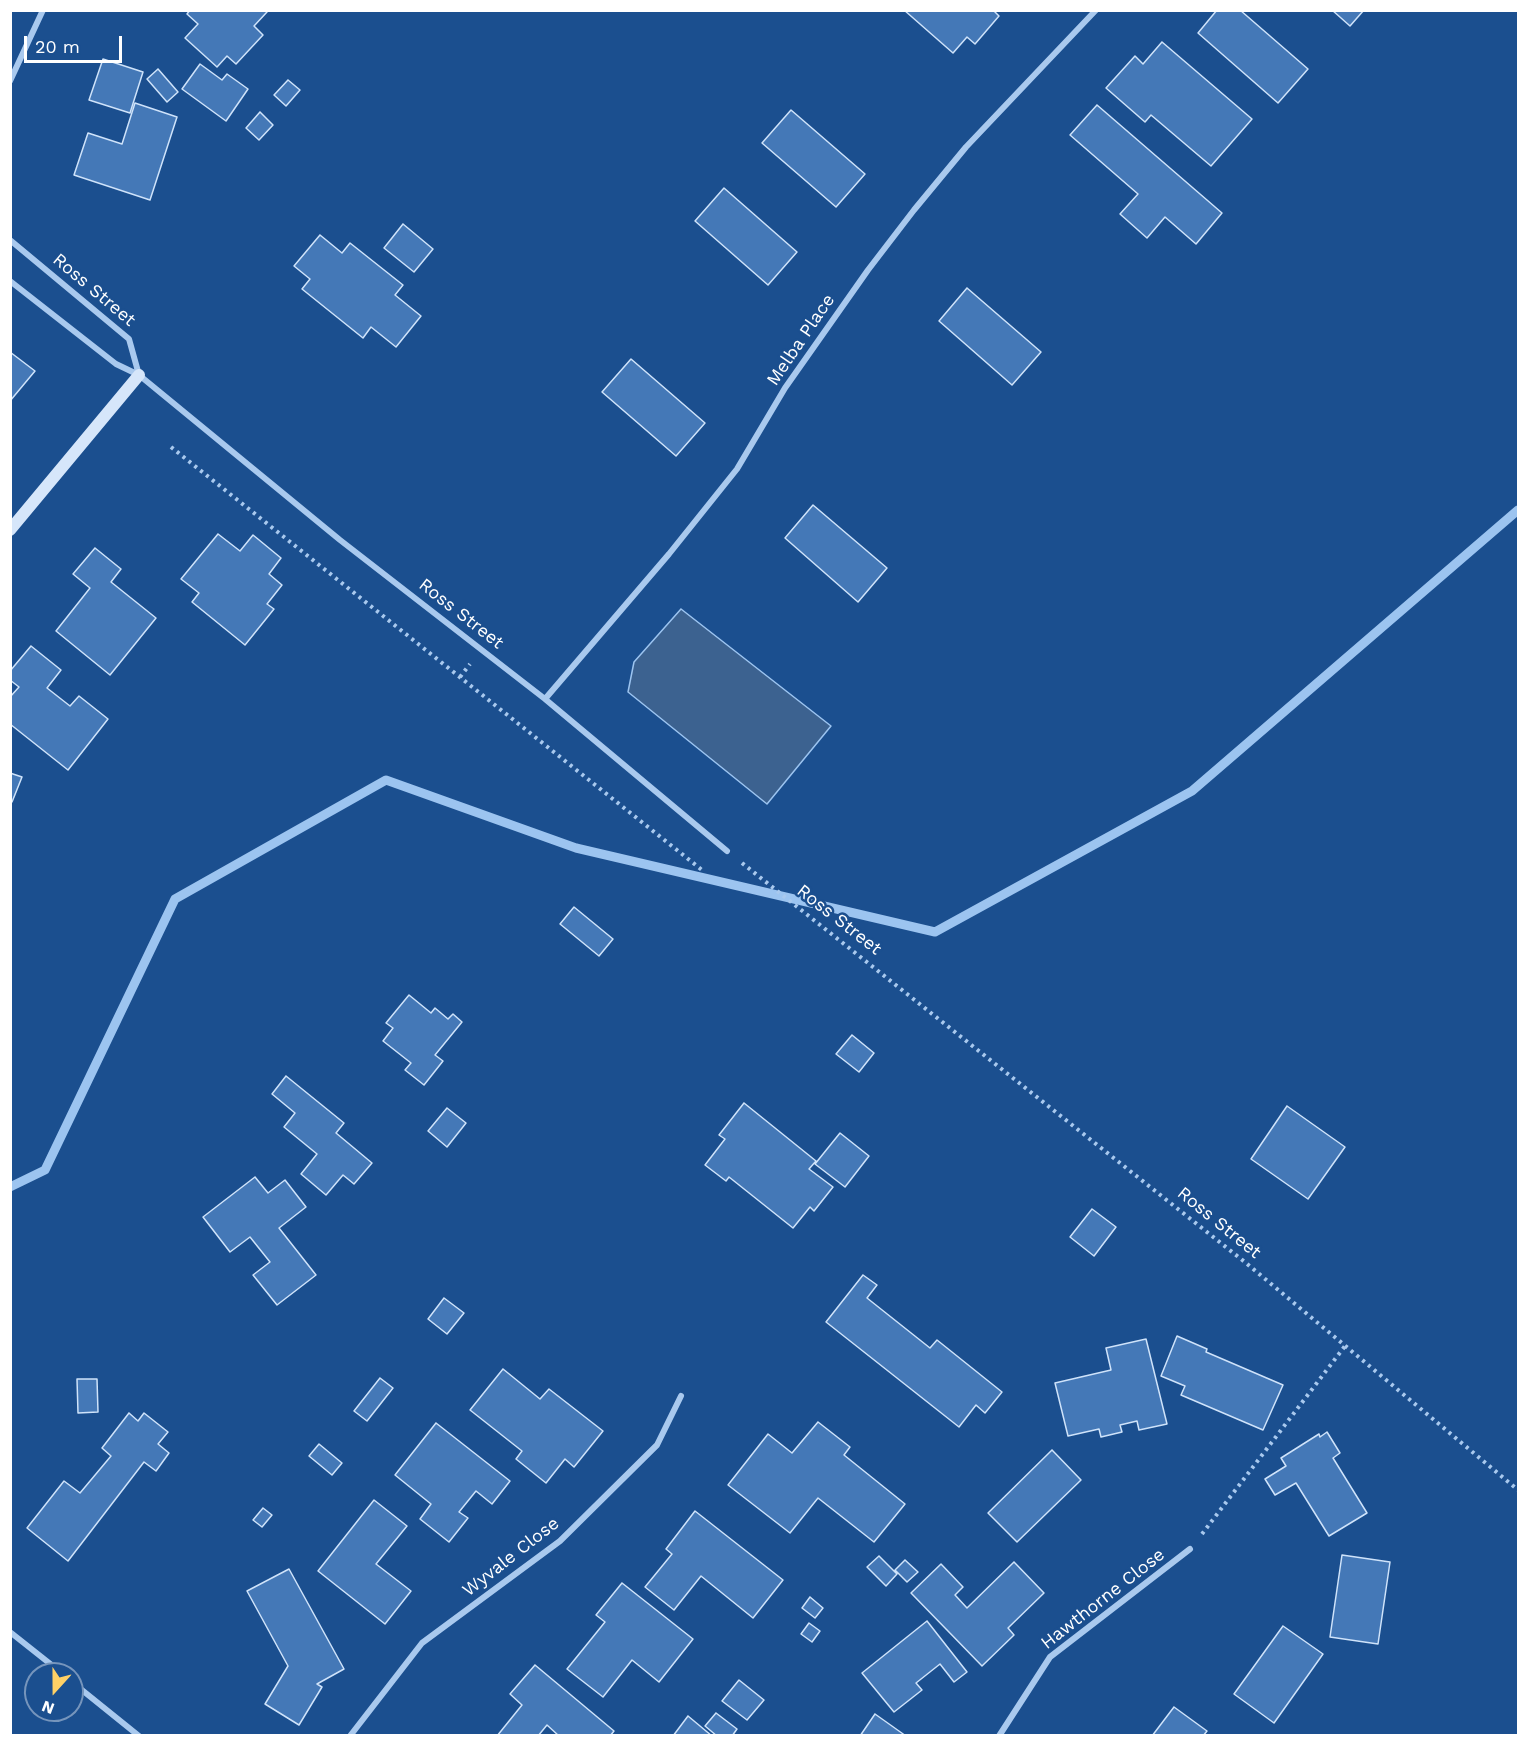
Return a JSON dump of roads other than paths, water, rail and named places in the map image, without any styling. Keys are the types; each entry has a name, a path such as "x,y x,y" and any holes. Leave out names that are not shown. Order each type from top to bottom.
{"street":[{"path":"10,81 43,10"},
{"name":"Melba Place","path":"545,699 738,469 791,379 914,210 966,147 1096,10"},
{"name":"Ross Street","path":"10,240 129,339 139,375"},
{"name":"Ross Street","path":"10,281 116,364 139,375 340,540 545,699 728,851"},
{"path":"10,530 139,375"},
{"name":"Wyvale Close","path":"350,1736 422,1643 560,1541 657,1445 681,1396"},
{"name":"Hawthorne Close","path":"999,1736 1050,1657 1190,1549"},
{"path":"10,1632 48,1662"},
{"path":"84,1692 139,1736"}],"water":[{"path":"681,609 831,726 767,804 628,692 634,662"}],"waterway":[{"path":"10,1187 45,1170 175,899 386,780 576,848 935,932 1192,791 1518,510"}]}
